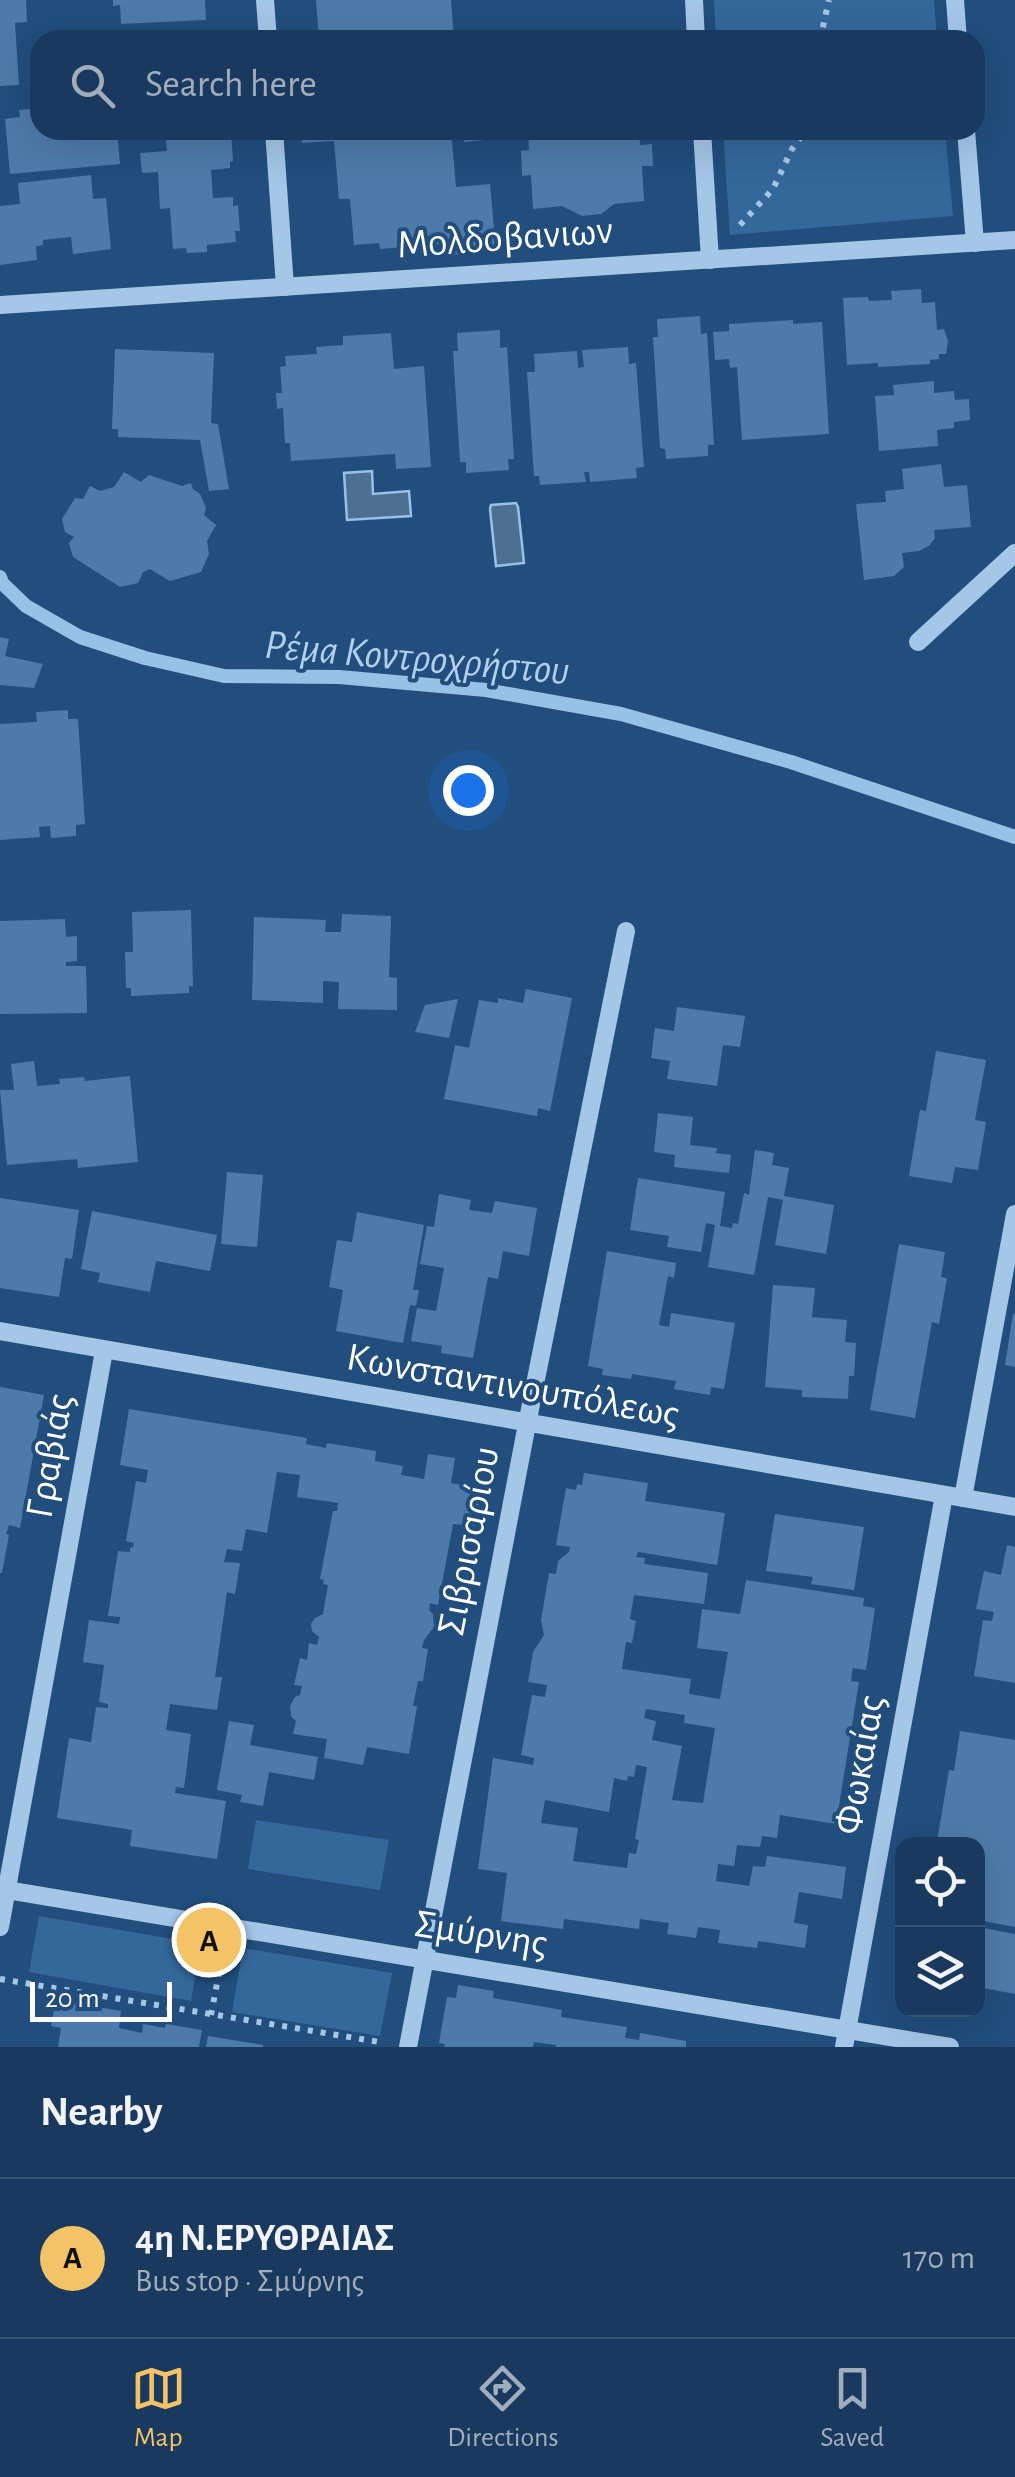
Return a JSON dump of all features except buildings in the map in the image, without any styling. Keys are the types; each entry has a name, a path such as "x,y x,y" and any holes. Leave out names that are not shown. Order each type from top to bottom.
{"street":[{"path":"265,0 267,30"},
{"path":"694,0 696,30"},
{"path":"955,0 957,30"},
{"path":"275,140 284,287"},
{"path":"703,140 710,252"},
{"path":"967,140 975,243"},
{"name":"Μολδοβανιων","path":"0,305 284,287 710,252 1015,240"},
{"path":"918,642 1015,553"},
{"name":"Σιβρισαρίου","path":"408,2047 526,1424 626,930"},
{"name":"Φωκαίας","path":"846,2038 954,1496 1015,1214"},
{"name":"Κωνσταντινουπόλεως","path":"0,1332 1015,1507"},
{"name":"Γραβιάς","path":"0,1927 3,1890 104,1351"},
{"name":"Σμύρνης","path":"3,1890 424,1960 846,2038 950,2047"}],"path":[{"path":"822,30 828,0"},
{"path":"710,252 774,190 799,140"},
{"path":"211,2015 229,1927"},
{"path":"0,1979 408,2047"}],"shaded area":[{"path":"714,0 934,0 936,30 716,30"},
{"path":"724,140 946,140 953,216 730,235"},
{"path":"372,471 373,494 409,491 411,516 347,520 344,473"},
{"path":"516,503 524,563 496,566 491,505"},
{"path":"256,1820 389,1840 380,1890 248,1869"},
{"path":"39,1916 201,1944 191,2001 29,1972"},
{"path":"243,1948 392,1973 380,2036 232,2012"}],"waterway":[{"name":"Ρέμα Κοντροχρήστου","path":"0,577 26,606 80,637 145,658 224,676 339,677 486,690 621,714 791,762 1015,837"}],"place":[{"name":"4η Ν.ΕΡΥΘΡΑΙΑΣ","path":"209,1940"}]}
